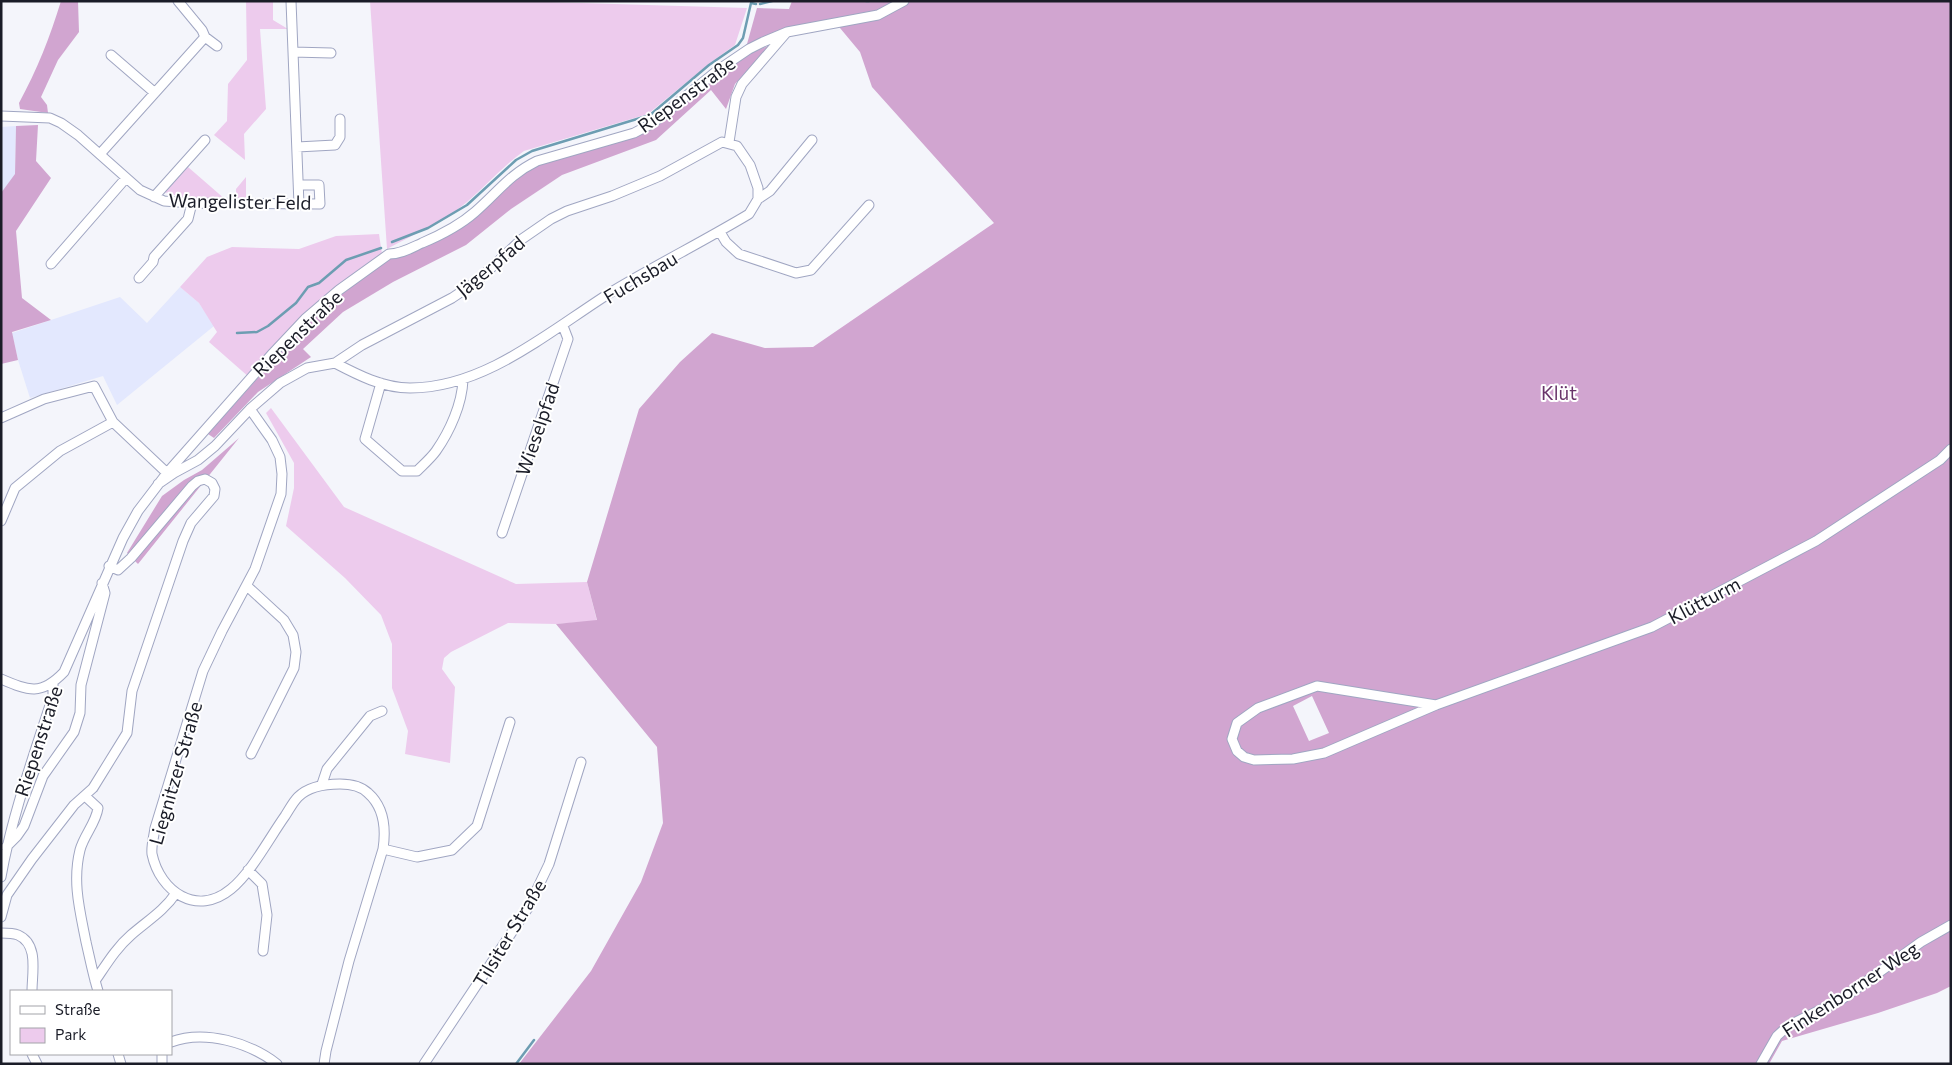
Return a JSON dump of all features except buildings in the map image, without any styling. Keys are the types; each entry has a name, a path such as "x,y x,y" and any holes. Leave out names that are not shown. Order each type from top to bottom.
{"street":[{"path":"290,1 299,204"},
{"name":"Riepenstraße","path":"1,877 6,847 15,813 53,696 53,684 64,672 109,566 138,511 197,438 305,319 339,290 389,254 397,254 460,224 475,212 511,176 523,168 537,161 634,133 653,123 718,70 749,49 787,32 878,15 904,1"},
{"path":"181,2 205,37 217,46"},
{"path":"758,199 758,188 750,165 742,151 729,142 736,97 742,84 787,32"},
{"path":"100,154 205,37"},
{"path":"293,52 331,53"},
{"path":"112,55 155,93"},
{"name":"Wangelister Feld","path":"1,116 50,118 61,123 78,135 140,190 164,201 320,204 319,185 299,185"},
{"path":"297,147 335,145 340,137 340,118"},
{"path":"154,197 206,140"},
{"name":"Fuchsbau","path":"335,362 357,374 381,383 409,388 463,380 495,365 563,326 653,267 720,232 749,214 758,199 770,191 812,140"},
{"name":"Jägerpfad","path":"158,484 174,472 198,460 215,446 250,409 280,384 307,368 335,362 362,345 452,298 476,282 522,239 551,219 567,211 612,196 660,176 715,144 729,142"},
{"path":"51,264 126,178"},
{"path":"139,278 153,262 154,257 188,219 192,203"},
{"path":"720,232 726,242 739,254 796,273 811,270 869,205"},
{"name":"Wieselpfad","path":"502,533 568,339 563,326"},
{"path":"381,383 364,439 402,471 417,471 436,452 450,426 462,395 463,380"},
{"path":"1,418 44,399 94,386 113,422 167,473"},
{"name":"Liegnitzer Straße","path":"250,409 272,440 280,457 282,494 255,570 203,671 155,828 152,852 158,872 166,885 176,893 201,902 231,890 248,870 298,797 322,784 350,784 367,792 378,804 385,832 383,849 349,961 324,1064"},
{"path":"1,522 15,488 60,450 113,422"},
{"path":"197,438 198,444 203,448 215,446"},
{"name":"Klütturm","path":"1436,706 1317,686 1258,708 1237,723 1232,739 1237,751 1244,757 1254,760 1293,759 1324,753 1436,706 1652,627 1816,541 1940,460 1951,449"},
{"path":"1,917 7,895 74,805 93,788 127,733 132,691 140,666 190,523 214,496 215,489 212,483 206,479 198,482 186,492 131,558 118,570 109,566"},
{"name":"Riepenstraße","path":"6,847 18,836 24,826 43,776 74,732 80,713 81,685 105,593 102,583"},
{"path":"247,586 284,620 293,635 296,652 294,668 251,754"},
{"path":"1,679 18,686 39,690 53,684"},
{"path":"322,784 327,769 370,716 382,712"},
{"path":"383,849 417,857 452,850 477,826 510,722"},
{"name":"Tilsiter Straße","path":"424,1064 528,908 549,864 581,762"},
{"path":"85,796 98,808 96,818 80,850 76,895 98,990"},
{"path":"248,870 262,884 267,915 262,951"},
{"path":"95,981 113,954 130,936 157,915 176,893"},
{"name":"Finkenborner Weg","path":"1761,1064 1777,1036 1788,1026 1842,999 1921,942 1951,925"},
{"path":"1,932 18,936 26,942 33,952 32,990"},
{"path":"172,1042 180,1038 217,1038 252,1049 277,1064"}],"shaded area":[{"path":"16,126 15,175 1,193 1,127"},
{"path":"180,287 199,303 214,326 117,405 103,376 30,398 12,333 120,297 147,323"}],"green space":[{"path":"61,1 78,1 79,32 58,60 41,97 47,105 48,113 20,109 19,103 43,53"},
{"path":"246,1 273,2 273,20 288,29 260,29 266,109 244,134 245,160 214,135 227,121 228,84 247,60"},
{"path":"370,1 515,1 747,8 735,45 648,114 524,151 458,209 438,222 387,249"},
{"name":"Klüt","path":"792,1 1951,1 1951,986 1937,993 1878,1013 1782,1041 1769,1064 519,1064 591,971 641,882 663,823 657,747 556,624 597,620 587,582 639,409 680,362 712,333 765,348 813,347 994,223 872,87 860,52 835,22 787,32 749,49 747,44 757,8 789,9","holes":["1312,696 1329,733 1309,741 1293,706"]},
{"path":"772,44 735,84 726,109 711,90 656,140 562,175 511,209 466,245 393,282 343,312 303,349 311,357 258,392 214,438 208,434 303,327 340,293 389,259 404,256 444,238 464,226 504,187 537,164 635,137 654,128 723,71 752,53"},
{"path":"38,125 36,161 51,178 16,231 22,298 51,320 12,332 18,360 1,364 1,193 15,174 16,126"},
{"path":"188,167 226,200 192,200 164,192"},
{"path":"246,177 246,198 236,198 236,189"},
{"path":"379,234 382,254 339,290 250,378 209,342 217,332 199,303 180,287 207,257 232,247 299,249 336,236"},
{"path":"271,408 344,507 516,584 587,582 597,621 556,624 508,623 451,652 444,658 442,669 455,687 450,763 405,754 408,731 392,688 392,644 381,615 345,578 286,526 294,488 294,463 266,413"},
{"path":"239,438 138,564 127,553 162,496 202,470"}],"waterway":[{"path":"760,4 772,1"},
{"path":"392,242 428,228 467,205 516,160 532,151 650,115 709,65 738,45 743,38 751,3 756,4"},
{"path":"237,333 257,332 268,326 296,303 308,287 319,283 346,260 381,248"},
{"path":"516,1064 534,1040"}]}
